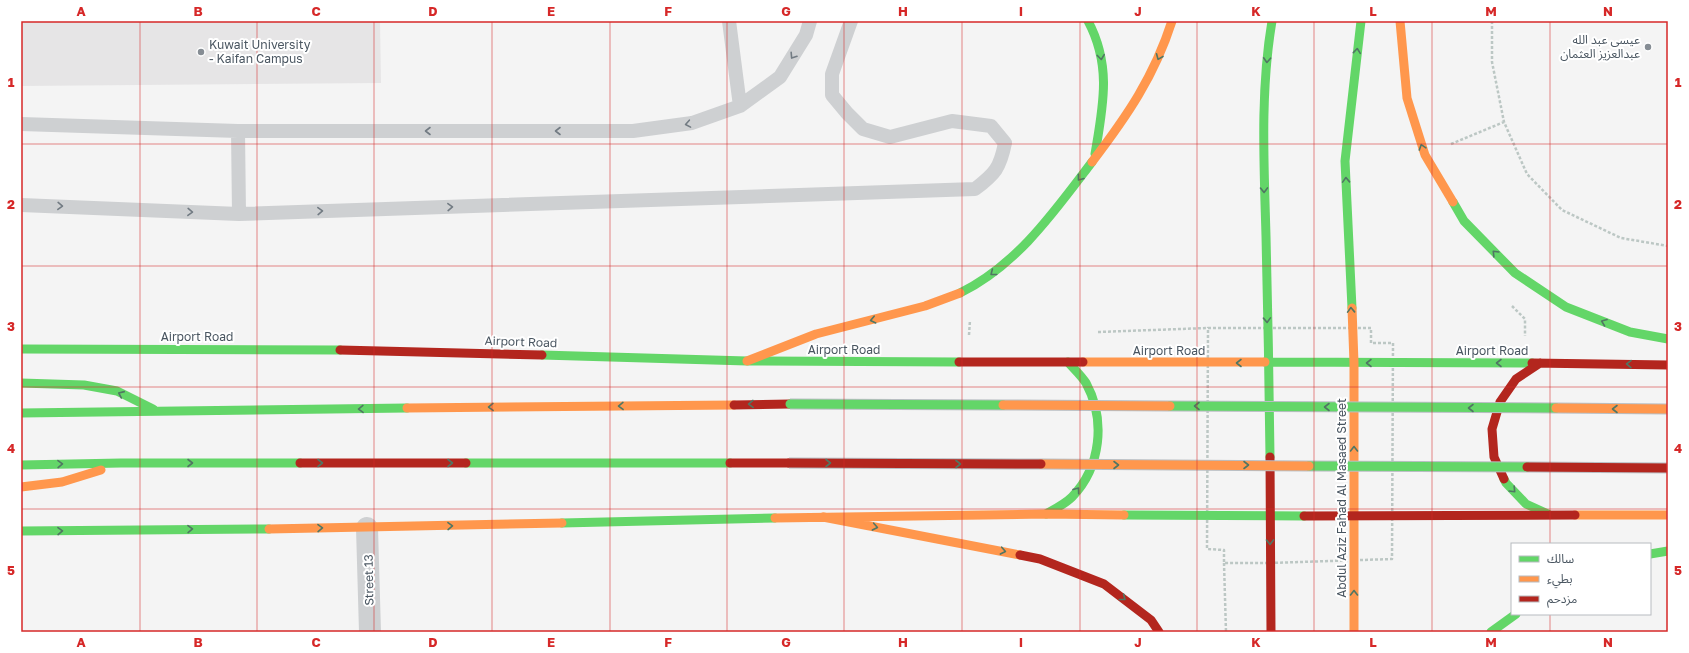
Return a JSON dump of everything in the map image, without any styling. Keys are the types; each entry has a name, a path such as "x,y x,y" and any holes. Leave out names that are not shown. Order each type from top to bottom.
{"main road":[{"path":"1088,21 1100,49 1104,77 1103,102 1094,160"},
{"path":"747,361 788,343 826,331 905,312 958,294 975,286 997,270 1045,224 1094,160 1140,93 1157,62 1172,21"},
{"path":"1271,632 1269,363 1266,304 1263,143 1267,51 1272,21"},
{"name":"Abdul Aziz Fahad Al Masaed Street","path":"1354,632 1354,363 1345,161 1360,21"},
{"path":"1400,21 1407,98 1425,155 1464,221 1515,273 1566,307 1630,332 1668,339"},
{"name":"Airport Road","path":"21,349 394,350 747,361 1540,363 1668,365"},
{"path":"1046,514 1072,498 1090,473 1099,444 1098,414 1087,385 1068,362"},
{"path":"1540,363 1516,379 1500,402 1492,429 1494,457 1506,483 1526,504 1551,515"},
{"path":"21,383 84,385 117,391 156,411"},
{"path":"21,413 790,404 1668,409"},
{"path":"21,487 41,486 65,482 121,463"},
{"path":"21,465 121,463 789,463 1668,468"},
{"path":"21,531 367,528 823,516 1046,514 1269,516 1668,515"},
{"path":"823,516 1040,559 1104,584 1151,620 1160,632"},
{"path":"1651,554 1668,551"},
{"path":"1491,632 1515,615"}],"street":[{"name":"Street 13","path":"367,528 370,632"}],"lane":[{"path":"729,21 740,106"},
{"path":"21,124 238,131 633,131 692,123 740,106 780,77 806,36 810,21"},
{"path":"21,205 239,214 975,189 990,177 1002,161 1005,143 991,126 952,121 890,137 863,129 847,114 832,95 832,74 851,21"},
{"path":"238,131 239,214"}],"path":[{"path":"1492,21 1492,62 1504,122 1527,174 1562,210 1620,238 1668,246"},
{"path":"1425,155 1504,122"},
{"path":"1510,305 1525,319 1526,337"},
{"path":"969,336 969,321 975,316"},
{"path":"1097,332 1208,328"},
{"path":"1393,343 1401,343"},
{"path":"1224,563 1226,632"}],"shaded area":[{"name":"Kuwait University - Kaifan Campus","path":"21,21 380,21 381,83 21,86"}],"traffic: fast":[{"path":"1088,21 1096,38 1100,54 1104,86 1101,119 1095,154"},
{"path":"1270,457 1264,182 1264,101 1268,48 1272,21"},
{"path":"1352,308 1345,161 1361,21"},
{"path":"960,293 999,268 1017,252 1049,218 1092,162"},
{"path":"1453,202 1464,221 1515,273 1566,307 1630,332 1668,339"},
{"path":"21,349 340,350"},
{"path":"542,355 747,361 959,362"},
{"path":"1046,514 1069,500 1082,485 1089,472 1097,443 1098,427 1092,397 1084,380 1068,362"},
{"path":"1265,362 1532,363"},
{"path":"21,383 84,385 117,391 153,409"},
{"path":"790,404 1003,405"},
{"path":"1170,406 1556,408"},
{"path":"21,413 407,408"},
{"path":"21,465 121,463 300,463"},
{"path":"466,463 730,463"},
{"path":"1309,466 1527,467"},
{"path":"1504,479 1526,504 1548,514"},
{"path":"1124,515 1304,516"},
{"path":"562,523 775,518"},
{"path":"21,531 269,529"},
{"path":"1651,554 1668,551"},
{"path":"1491,632 1515,615"}],"traffic: slow":[{"path":"1092,162 1128,112 1148,78 1157,60 1172,21"},
{"path":"1400,21 1407,98 1425,155 1453,202"},
{"path":"747,361 816,334 925,306 960,293"},
{"path":"1352,308 1354,363 1354,632"},
{"path":"1083,362 1265,362"},
{"path":"407,408 734,405"},
{"path":"1003,405 1170,406"},
{"path":"1556,408 1668,409"},
{"path":"1041,464 1309,466"},
{"path":"21,487 62,482 101,470"},
{"path":"775,518 1046,514 1124,515"},
{"path":"1575,515 1668,515"},
{"path":"823,517 1020,555"},
{"path":"269,529 562,523"}],"traffic: jam":[{"path":"340,350 542,355"},
{"path":"959,362 1083,362"},
{"path":"1532,363 1668,365"},
{"path":"1504,479 1494,457 1492,429 1500,402 1516,379 1540,363"},
{"path":"734,405 790,404"},
{"path":"1270,457 1271,632"},
{"path":"300,463 466,463"},
{"path":"730,463 789,463"},
{"path":"789,463 1041,464"},
{"path":"1527,467 1668,468"},
{"path":"1304,516 1575,515"},
{"path":"1020,555 1040,559 1104,584 1151,620 1159,632"}],"place":[{"name":"عيسى عبد الله عبدالعزيز العثمان","path":"1648,47"},
{"name":"Kuwait University - Kaifan Campus","path":"201,52"}]}
